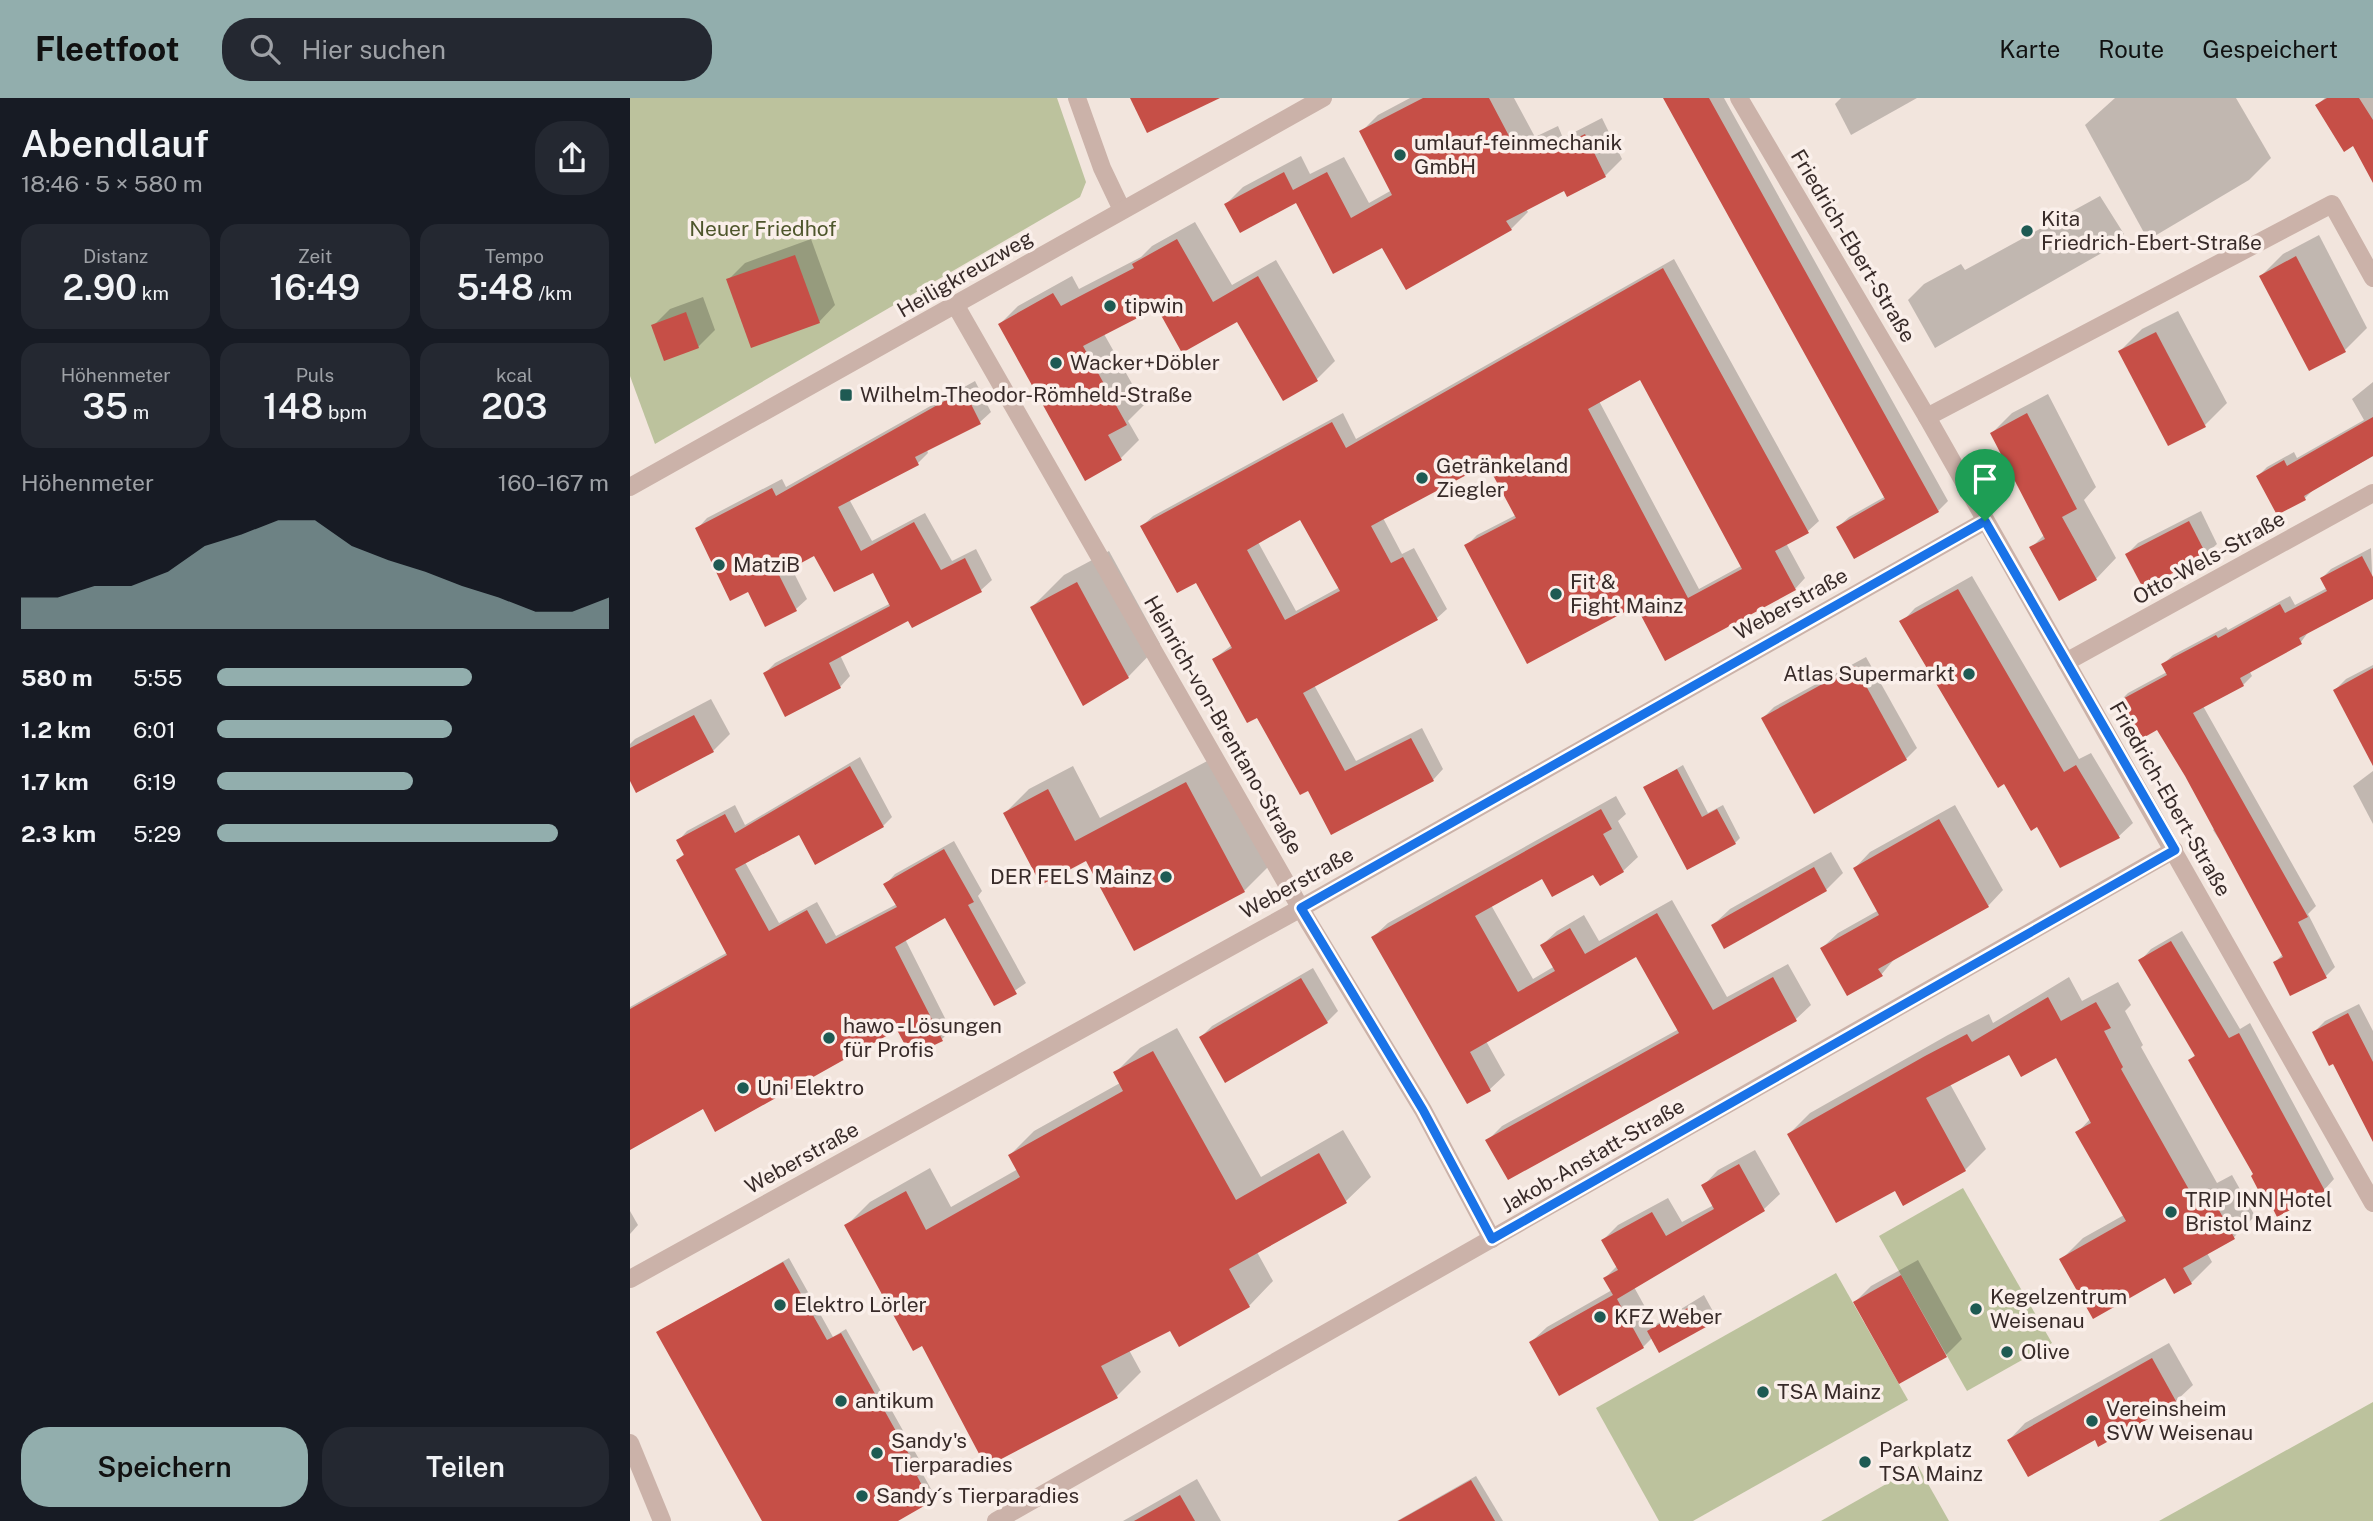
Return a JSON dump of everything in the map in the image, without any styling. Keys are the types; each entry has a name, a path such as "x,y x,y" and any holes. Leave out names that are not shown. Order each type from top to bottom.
{"street":[{"path":"1077,98 1102,168 1122,210"},
{"name":"Heiligkreuzweg","path":"630,488 1323,98"},
{"name":"Friedrich-Ebert-Straße","path":"1739,98 1927,418 2175,850 2373,1203"},
{"path":"1927,418 2332,204 2373,278"},
{"name":"Heinrich-von-Brentano-Straße","path":"956,306 1301,908 1423,1110 1492,1239"},
{"name":"Otto-Wels-Straße","path":"2066,662 2371,498"},
{"name":"Weberstraße","path":"630,1279 1301,908 1985,521"},
{"name":"Jakob-Anstatt-Straße","path":"996,1521 2175,850"},
{"path":"630,1443 662,1521"}],"green space":[{"name":"Neuer Friedhof","path":"630,98 1057,98 1086,182 1080,197 655,444 630,376"},
{"name":"Kegelzentrum Weisenau","path":"1963,1188 2052,1343 1967,1391 1879,1236"},
{"name":"TSA Mainz","path":"1836,1273 1908,1400 1693,1521 1659,1521 1596,1408"},
{"path":"2373,1402 2373,1521 2159,1521"},
{"path":"1918,1466 1949,1521 1821,1521"}],"building":[{"path":"1130,98 1220,98 1147,133"},
{"path":"1423,98 1489,98 1518,153 1541,142 1546,153 1585,134 1606,177 1567,197 1564,191 1506,221 1512,230 1406,290 1382,248 1333,274 1296,203 1240,233 1224,204 1284,172 1293,190 1327,172 1351,218 1392,195 1359,131"},
{"path":"1663,98 1709,98 1939,512 1854,559 1836,527 1885,499"},
{"path":"2327,98 2359,98 2373,120 2373,183 2353,146 2344,152 2315,105"},
{"path":"1177,239 1213,302 1258,276 1318,381 1283,401 1237,322 1182,353 1157,308 1083,346 1127,425 1108,435 1122,460 1085,481 998,324 1053,293 1061,306 1134,268 1132,264"},
{"path":"795,255 820,323 751,348 726,279"},
{"path":"2296,256 2346,352 2309,371 2259,276"},
{"path":"1663,268 1809,533 1775,551 1796,590 1665,661 1636,606 1527,664 1464,545 1516,518 1487,464 1371,526 1391,563 1403,557 1438,620 1303,693 1345,771 1411,738 1434,781 1331,835 1308,791 1300,795 1257,718 1247,723 1212,659 1232,648 1196,583 1177,593 1140,526 1332,422 1346,448","holes":["1640,380 1742,569 1688,598 1588,409","1300,520 1340,591 1285,620 1247,550"]},
{"path":"686,312 699,348 664,361 651,325"},
{"path":"2156,332 2206,427 2168,446 2118,351"},
{"path":"964,390 981,424 915,457 919,465 838,507 861,551 914,522 941,570 965,558 982,592 912,628 908,621 829,663 841,688 785,717 763,673 890,606 873,573 834,592 814,556 779,575 797,611 765,627 748,592 730,601 695,528 772,488 776,496"},
{"path":"2027,413 2077,509 2062,517 2097,580 2059,601 2029,547 2045,539 1990,433"},
{"path":"2373,417 2373,456 2304,496 2306,500 2277,515 2256,476 2284,460 2287,466"},
{"path":"2189,521 2207,556 2143,588 2125,554"},
{"path":"2362,556 2373,577 2373,599 2299,638 2302,644 2240,678 2244,686 2193,713 2308,917 2298,922 2327,978 2290,996 2273,962 2283,957 2185,776 2157,730 2143,738 2136,726 2132,728 2117,702 2167,675 2161,664 2216,635 2218,638 2280,604 2285,613 2327,591 2320,578"},
{"path":"1077,582 1129,678 1083,706 1030,607"},
{"path":"1958,589 2064,772 2076,765 2120,838 2060,868 2037,827 2031,831 2004,784 1998,788 1899,621"},
{"path":"1855,666 1907,760 1814,814 1761,718"},
{"path":"2373,668 2373,766 2333,690"},
{"path":"694,715 714,752 636,793 630,781 630,748"},
{"path":"850,766 884,827 815,865 799,835 735,869 769,931 807,910 826,944 897,907 883,884 944,849 974,902 968,905 1017,994 994,1006 945,918 895,947 943,1041 911,1056 897,1030 715,1132 703,1109 630,1150 630,1009 727,955 676,860 684,855 676,840 725,814 735,833"},
{"path":"1677,769 1702,817 1717,809 1736,844 1687,870 1643,787"},
{"name":"DER FELS Mainz","path":"1186,782 1245,892 1134,951 1086,861 1041,885 1003,813 1048,789 1075,841"},
{"path":"1601,809 1612,829 1603,834 1624,872 1600,886 1593,875 1552,897 1542,879 1475,916 1518,992 1555,971 1540,945 1570,928 1585,954 1657,913 1713,1010 1773,977 1797,1021 1508,1180 1485,1140 1679,1033 1636,957 1470,1052 1491,1091 1467,1104 1371,937"},
{"path":"1939,819 1989,907 1878,969 1883,976 1847,996 1820,948 1879,915 1853,868"},
{"path":"1814,867 1827,891 1724,949 1711,925"},
{"path":"2171,941 2229,1038 2239,1033 2325,1191 2277,1217 2272,1207 2268,1209 2251,1176 2253,1174 2188,1060 2195,1056 2138,960"},
{"path":"1301,978 1328,1023 1225,1083 1199,1037"},
{"path":"2048,997 2061,1021 2096,1002 2111,1028 2104,1031 2123,1067 2121,1069 2196,1202 2210,1194 2235,1239 2183,1268 2192,1284 2174,1294 2165,1278 2093,1319 2059,1259 2126,1221 2075,1132 2091,1123 2056,1058 2021,1077 2009,1055 1926,1098 1966,1171 1903,1206 1895,1191 1836,1223 1787,1134 1925,1056 1967,1034 1972,1042"},
{"path":"2348,1013 2373,1062 2373,1142 2333,1064 2329,1066 2312,1032"},
{"path":"1153,1051 1236,1200 1319,1153 1347,1203 1229,1269 1250,1307 1179,1347 1170,1331 1101,1366 1118,1398 986,1467 922,1346 913,1351 844,1225 906,1191 926,1230 1020,1177 1008,1155 1123,1091 1113,1072"},
{"name":"KFZ Weber","path":"1739,1164 1765,1211 1617,1299 1644,1348 1559,1396 1529,1342 1613,1295 1603,1278 1618,1270 1601,1240 1652,1212 1666,1236 1714,1209 1701,1185"},
{"path":"783,1262 827,1340 841,1333 920,1474 917,1476 931,1502 898,1521 762,1521 656,1332"},
{"path":"1901,1275 1947,1357 1899,1384 1853,1302"},
{"path":"1693,1305 1706,1327 1659,1353 1647,1331"},
{"name":"Vereinsheim SVW Weisenau","path":"2152,1358 2177,1403 2098,1447 2095,1440 2028,1477 2007,1440"},
{"path":"1471,1480 1495,1521 1398,1521"},
{"path":"1180,1495 1195,1521 1134,1521"}],"place":[{"name":"umlauf-feinmechanik GmbH","path":"1400,155"},
{"name":"Kita Friedrich-Ebert-Straße","path":"2027,231"},
{"name":"tipwin","path":"1110,306"},
{"name":"Wacker+Döbler","path":"1056,363"},
{"name":"Wilhelm-Theodor-Römheld-Straße","path":"846,395"},
{"name":"Getränkeland Ziegler","path":"1422,478"},
{"name":"MatziB","path":"719,565"},
{"name":"Fit & Fight Mainz","path":"1556,594"},
{"name":"Atlas Supermarkt","path":"1969,674"},
{"name":"DER FELS Mainz","path":"1166,877"},
{"name":"hawo - Lösungen für Profis","path":"829,1038"},
{"name":"Uni Elektro","path":"743,1088"},
{"name":"TRIP INN Hotel Bristol Mainz","path":"2171,1212"},
{"name":"Elektro Lörler","path":"780,1305"},
{"name":"Kegelzentrum Weisenau","path":"1976,1309"},
{"name":"KFZ Weber","path":"1600,1317"},
{"name":"Olive","path":"2007,1352"},
{"name":"TSA Mainz","path":"1763,1392"},
{"name":"antikum","path":"841,1401"},
{"name":"Vereinsheim SVW Weisenau","path":"2092,1421"},
{"name":"Sandy's Tierparadies","path":"877,1453"},
{"name":"Parkplatz TSA Mainz","path":"1865,1462"},
{"name":"Sandy´s Tierparadies","path":"862,1496"}],"route":[{"path":"1985,521 2175,850 1492,1239 1423,1110 1301,908 1985,521"}]}
